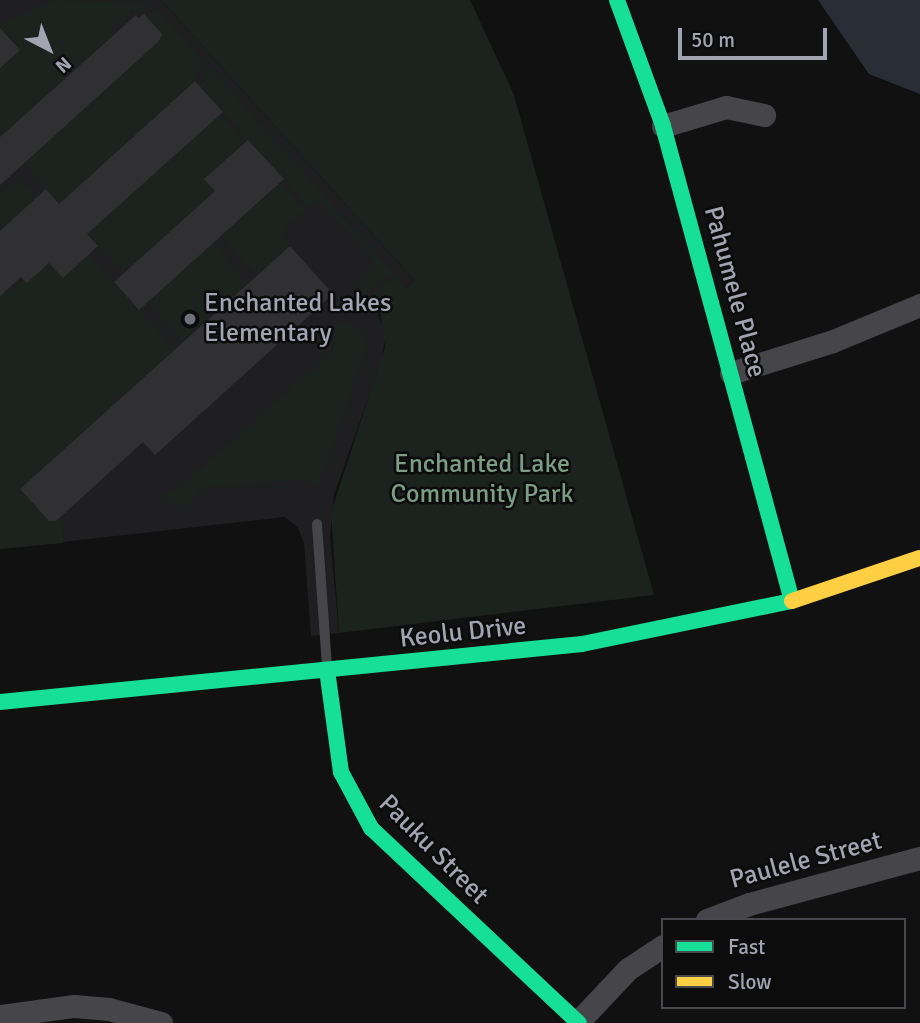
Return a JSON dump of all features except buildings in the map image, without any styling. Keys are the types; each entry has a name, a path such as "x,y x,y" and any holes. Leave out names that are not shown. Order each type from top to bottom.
{"street":[{"name":"Pahumele Place","path":"617,0 663,126 792,601"},
{"path":"663,126 726,107 764,115"},
{"path":"731,373 833,341 920,305"},
{"name":"Keolu Drive","path":"0,702 582,644 792,601 920,558"},
{"name":"Pauku Street","path":"327,670 341,772 371,828 579,1023"},
{"name":"Paulele Street","path":"712,918 749,904 920,858"},
{"path":"579,1023 628,969 661,947"},
{"path":"0,1016 74,1006 109,1009 161,1023"}],"lane":[{"path":"317,523 327,670"}],"shaded area":[{"name":"Enchanted Lakes Elementary","path":"0,0 161,0 414,280 378,313 385,335 382,359 334,495 330,537 339,633 311,636 304,543 298,528 285,517 0,549"},
{"path":"818,0 920,0 920,94 869,74"}],"green space":[{"path":"55,0 151,4 137,16 132,10 109,30 113,35 0,137 0,68 20,50 0,25"},
{"name":"Enchanted Lake Community Park","path":"161,0 470,0 514,95 654,595 339,633 331,512 385,347 380,312 369,299 395,275 406,288 414,280"},
{"path":"155,7 204,61 191,84 59,204 23,163"},
{"path":"210,68 393,272 366,295 357,283 376,264 318,201 308,207 200,86"},
{"path":"220,114 245,141 205,179 215,191 123,274 87,234"},
{"path":"18,177 68,231 0,227 0,193"},
{"path":"280,183 305,210 281,232 291,245 257,276 221,236"},
{"path":"75,239 210,389 192,405 156,366 20,489 49,521 62,519 63,543 0,549 0,290 3,293"},
{"path":"213,243 248,283 181,341 147,301"},
{"path":"337,322 358,326 367,345 319,486 307,480 203,488 185,508 170,504 165,494 177,490 332,351"}],"traffic: fast":[{"path":"617,0 663,126 792,601"},
{"path":"0,702 582,644 792,601"},
{"path":"327,670 341,772 371,828 579,1023"}],"traffic: slow":[{"path":"792,601 920,558"}],"place":[{"name":"Enchanted Lakes Elementary","path":"190,319"}]}
